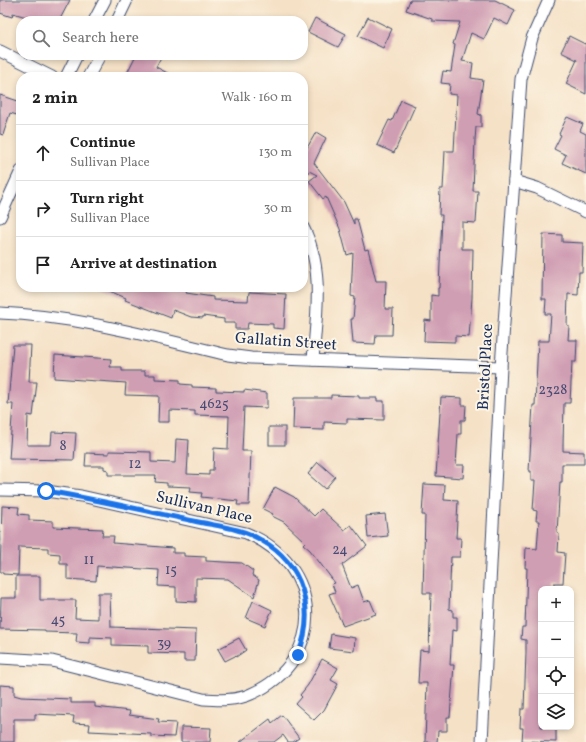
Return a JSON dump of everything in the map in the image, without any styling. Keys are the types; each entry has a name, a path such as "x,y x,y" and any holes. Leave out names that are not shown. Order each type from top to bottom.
{"street":[{"path":"97,16 105,0"},
{"path":"119,16 127,0"},
{"name":"Bristol Place","path":"482,742 501,367 521,79 530,44 549,0"},
{"path":"0,51 16,59"},
{"path":"18,60 42,72"},
{"path":"68,72 74,60"},
{"path":"91,72 97,60"},
{"path":"514,181 538,188 586,212"},
{"path":"0,217 16,182"},
{"path":"308,241 313,255 318,283 313,360"},
{"name":"Gallatin Street","path":"0,313 34,314 76,320 228,355 273,360 313,360 501,367"},
{"name":"Sullivan Place","path":"0,490 46,491 81,496 234,530 261,539 283,557 299,580 305,598 306,624 303,642 298,655 284,672 251,694 227,700 203,700 52,661 0,658"}],"building":[{"path":"0,0 70,0 62,16 23,16 13,13 12,17 0,13"},
{"path":"410,0 495,0 515,10 508,25 494,18 484,39 471,33 462,61 473,63 471,78 483,80 478,114 481,115 481,127 476,127 475,140 473,191 478,191 476,223 462,222 462,249 473,249 472,298 469,337 455,336 455,342 424,341 425,320 431,321 431,295 438,296 439,288 442,215 439,215 440,189 443,189 445,151 454,151 457,95 449,94 450,84 441,83 443,71 451,72 455,45 453,44 460,22 432,21 432,19 406,10"},
{"path":"368,17 392,29 383,48 358,36"},
{"path":"315,18 346,34 338,47 308,32"},
{"path":"569,36 585,44 586,43 586,94 566,84 577,60 561,52"},
{"path":"134,60 160,60 156,67 166,72 128,72"},
{"path":"0,95 16,100 16,115 10,113 3,135 0,134"},
{"path":"401,100 415,106 394,153 377,145 389,120 392,121"},
{"path":"567,117 583,124 580,131 586,134 586,174 562,163 566,155 554,149 561,135 559,134"},
{"path":"316,132 326,138 314,163 344,202 354,224 354,219 357,219 365,250 368,249 376,281 386,281 385,309 393,309 392,335 376,335 375,344 353,343 351,319 353,319 355,297 351,296 353,253 347,255 340,229 326,197 323,199 309,181 317,175 309,171 308,173 308,146"},
{"path":"543,234 562,235 562,242 583,243 582,272 579,272 578,295 568,294 568,340 577,340 576,362 572,362 570,403 564,403 563,451 584,452 584,464 562,464 562,482 560,482 557,533 559,534 558,552 565,553 563,583 554,583 554,586 538,586 538,730 556,730 556,742 522,741 523,728 520,728 521,709 524,709 526,653 526,640 521,639 522,627 525,627 527,568 525,568 526,548 537,549 539,521 536,521 537,511 533,510 535,481 531,481 531,471 529,471 533,405 535,405 538,341 549,341 551,314 545,314 546,299 542,299"},
{"path":"112,292 186,292 213,297 213,300 248,301 249,292 286,294 284,329 273,328 273,324 248,323 247,329 235,329 235,323 224,323 224,319 203,316 203,318 191,317 173,310 171,318 125,300 126,298"},
{"path":"13,345 31,345 29,382 37,382 33,416 28,415 27,445 51,445 52,432 76,433 74,460 9,459 13,404 8,404"},
{"path":"55,355 111,359 110,367 122,367 122,371 145,371 145,375 155,375 155,379 180,380 180,384 192,385 192,387 216,388 216,391 244,392 244,390 267,393 267,408 244,407 242,451 251,451 249,505 237,505 238,501 201,497 202,493 190,492 191,487 167,486 167,483 155,482 156,475 108,475 108,470 104,469 104,466 85,466 86,453 109,454 109,451 151,452 151,462 175,463 176,439 189,440 187,474 209,475 209,470 213,470 214,448 228,449 229,416 195,415 195,411 169,410 169,422 158,422 159,396 125,395 126,383 54,378"},
{"path":"331,395 377,398 377,401 384,401 384,420 347,419 347,423 324,422 324,430 293,429 294,398 331,398"},
{"path":"441,397 462,398 462,405 466,405 465,420 461,420 461,434 458,434 456,465 464,465 463,478 436,476"},
{"path":"269,427 285,427 285,445 269,445"},
{"path":"318,462 335,477 325,489 308,474"},
{"path":"424,484 445,485 444,500 458,501 456,538 461,538 460,557 451,557 449,609 453,610 453,617 457,617 457,631 452,630 450,665 454,665 450,717 447,717 447,731 438,731 437,742 425,742 427,683 418,683 420,650 429,651 431,593 423,593 425,515 422,515"},
{"path":"275,487 294,497 314,516 321,509 344,530 351,525 367,546 342,565 351,588 358,585 364,602 370,600 376,614 343,626 329,594 335,592 332,584 335,583 310,550 303,544 305,542 284,522 272,516 273,514 263,509"},
{"path":"2,506 19,507 18,514 29,515 29,520 53,521 53,527 103,529 102,536 114,536 113,543 173,548 173,553 184,553 184,556 206,557 206,561 242,563 253,571 252,575 259,580 254,597 228,579 196,578 196,602 176,601 176,587 158,586 159,570 97,566 96,581 67,579 67,564 60,564 60,554 48,553 48,548 19,547 18,575 3,574 3,572 0,572"},
{"path":"385,514 388,536 368,538 366,516"},
{"path":"16,576 40,576 40,600 76,600 75,618 98,619 98,593 110,593 111,627 196,630 195,661 184,661 184,654 148,653 148,646 112,645 112,638 90,637 90,643 76,642 77,633 45,632 45,630 0,629 1,598 16,598"},
{"path":"253,601 272,610 265,626 246,618"},
{"path":"331,634 355,638 354,651 329,648"},
{"path":"239,638 246,650 236,657 235,656 225,661 218,649"},
{"path":"322,659 338,668 331,680 338,684 324,710 314,720 296,704 302,697 300,695 308,685"},
{"path":"0,685 14,686 14,695 21,697 71,699 71,703 95,703 95,707 130,711 129,715 159,719 158,722 176,723 174,737 151,736 151,734 89,731 90,724 73,723 74,716 35,714 35,719 14,719 14,742 0,742"},
{"path":"282,715 299,738 293,742 288,742 283,735 274,742 240,742 270,719 272,723"},
{"path":"181,727 211,728 210,742 181,742"}],"route":[{"path":"46,491 81,496 221,527 246,533 261,539 283,557 304,590 306,624 303,642 298,655"}]}
